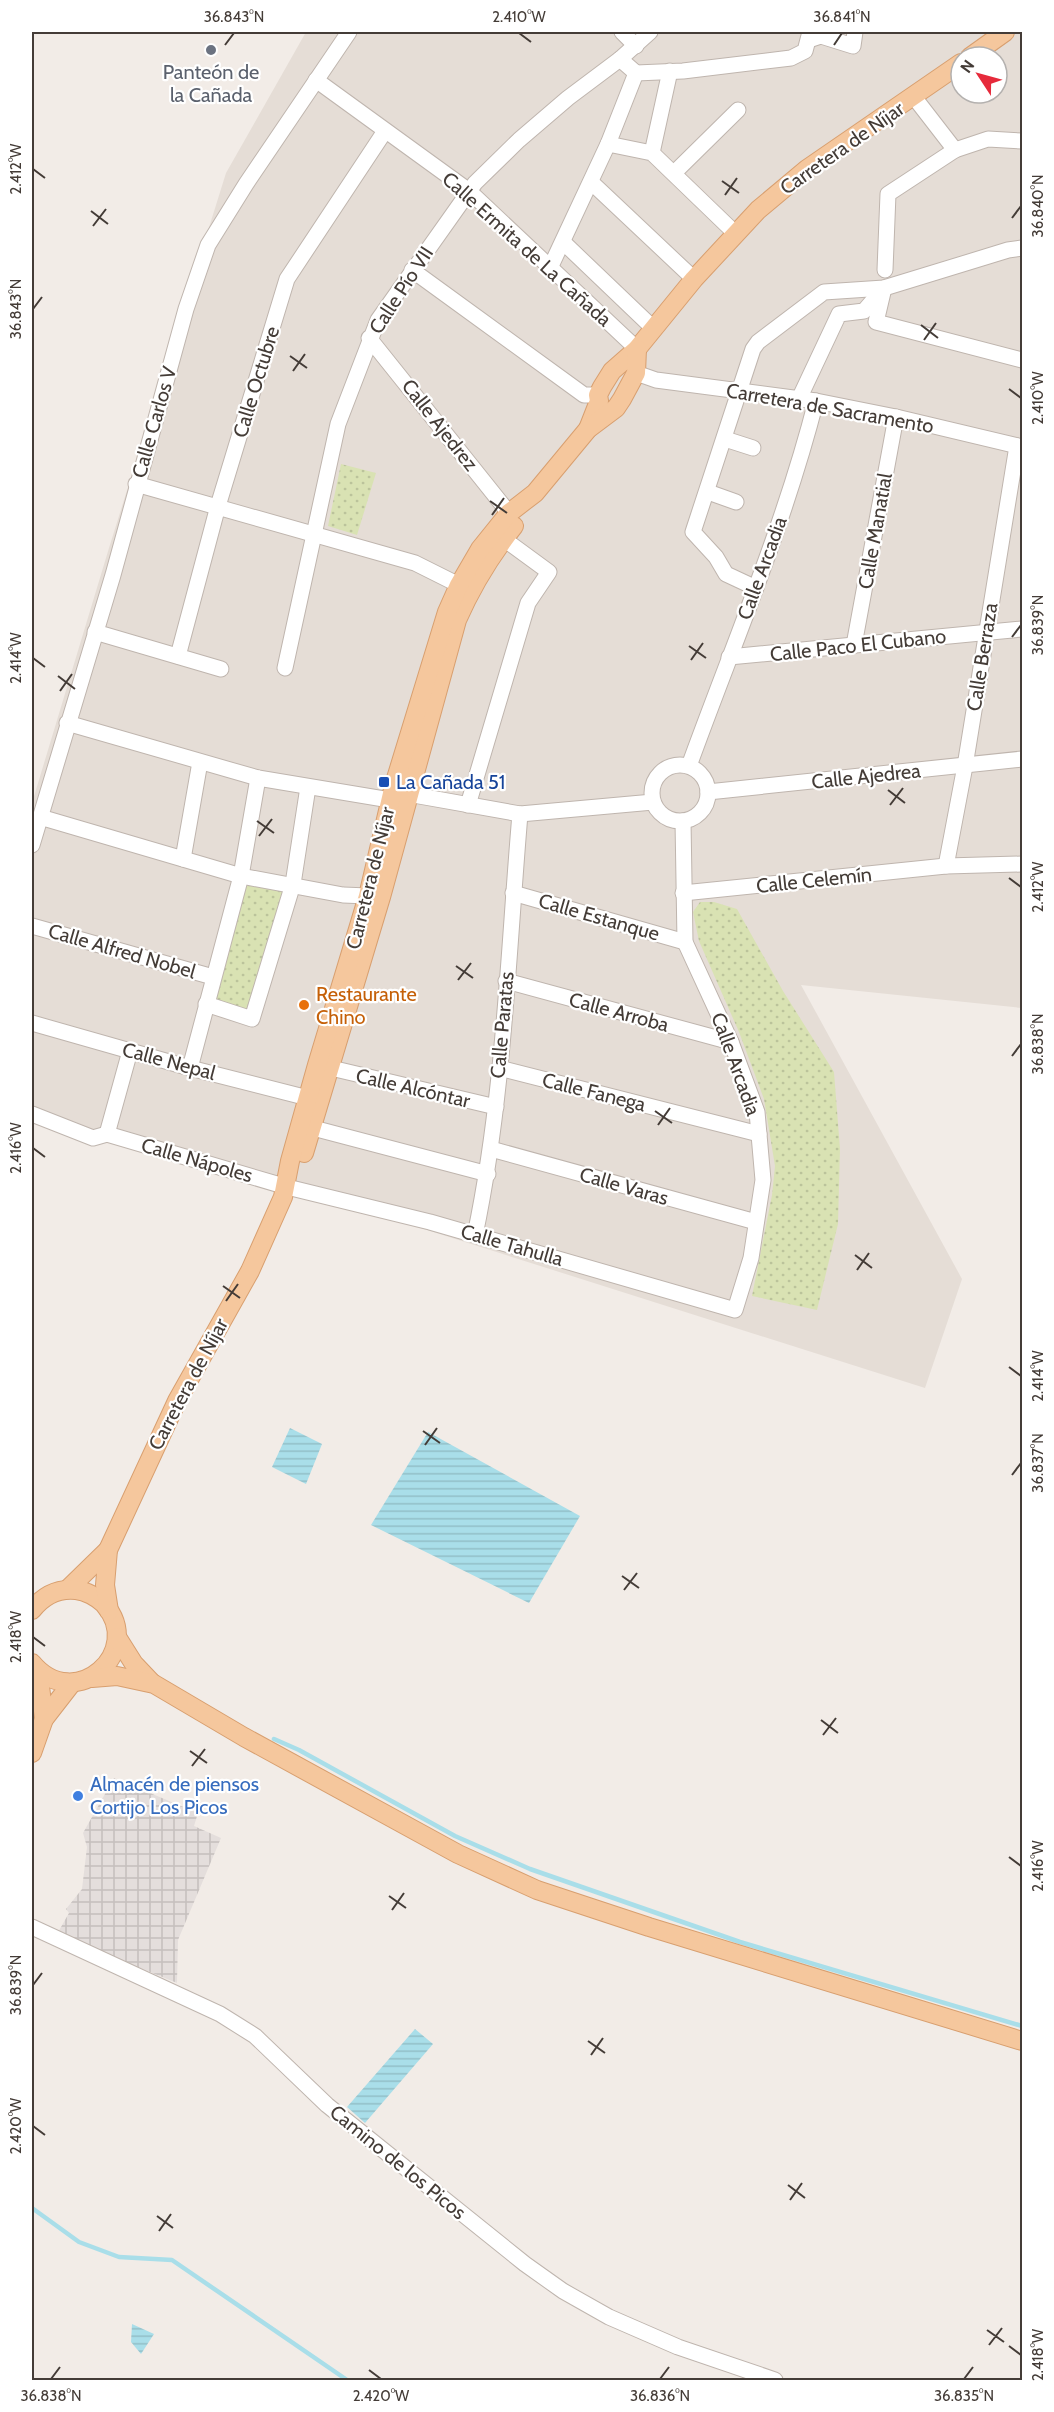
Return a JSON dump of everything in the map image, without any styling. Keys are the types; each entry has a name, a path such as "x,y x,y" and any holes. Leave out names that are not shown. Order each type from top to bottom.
{"main road":[{"path":"987,45 1005,32"},
{"name":"Carretera de Níjar","path":"637,349 735,232 807,169 949,72"},
{"path":"630,369 637,349"},
{"name":"Carretera de Níjar","path":"154,1684 134,1664 117,1637 105,1585 108,1550 177,1401 250,1270 287,1187 299,1166 331,1068 457,620 470,592 535,493 588,429 604,401 612,371 630,369"},
{"name":"Carretera de Níjar","path":"287,1187 290,1161 368,896 390,800 436,639 459,585 480,549 509,513 535,493"},
{"name":"Carretera de Níjar","path":"68,1590 108,1550"},
{"path":"32,1609 54,1592 68,1590 92,1595 110,1611"},
{"path":"92,1678 110,1661 117,1637"},
{"path":"35,1667 54,1680 72,1683 92,1678 117,1676 154,1684 244,1737 458,1854 537,1890 649,1927 1023,2041"},
{"path":"35,1667 44,1719"},
{"path":"32,1753 44,1719 72,1683"}],"street":[{"name":"Calle Carlos V","path":"32,845 94,632 113,575 136,484 186,309 208,245 246,184 349,32"},
{"path":"622,32 636,46"},
{"name":"Calle Pío VII","path":"285,668 338,424 369,338 378,320 469,191 519,140 568,98 636,46 650,32"},
{"path":"620,59 636,74 792,58 805,51 809,36 820,36 852,46 855,32"},
{"path":"652,153 670,71"},
{"path":"550,268 564,243 608,144 636,74"},
{"name":"Calle Ermita de La Cañada","path":"316,80 469,191 637,349"},
{"path":"914,97 955,150"},
{"path":"674,173 738,110"},
{"name":"Calle Octubre","path":"178,656 218,506 287,279 385,131"},
{"path":"885,270 888,194 955,150 988,139 1022,140"},
{"path":"608,144 652,153 735,232"},
{"path":"591,182 694,279"},
{"path":"564,243 653,328"},
{"path":"756,588 726,574 716,557 693,532 753,349 758,342 824,292 884,288 1008,249 1023,248"},
{"path":"412,270 584,395 604,401"},
{"path":"884,288 876,322 1023,360"},
{"path":"799,399 839,314 864,311 884,288"},
{"name":"Calle Ajedrez","path":"369,338 509,513"},
{"name":"Carretera de Sacramento","path":"630,369 656,380 816,401 896,417 1020,447"},
{"name":"Calle Arcadia","path":"689,766 756,588 802,454 816,401"},
{"name":"Calle Manatial","path":"854,645 896,417"},
{"path":"725,439 753,448"},
{"name":"Calle Berraza","path":"946,867 1020,447"},
{"path":"136,484 415,563 459,585"},
{"path":"708,492 736,502"},
{"path":"468,805 528,603 549,572 504,539"},
{"name":"Calle Paco El Cubano","path":"729,657 1023,629"},
{"path":"94,632 221,669"},
{"path":"67,723 258,778 390,800"},
{"name":"Calle Ajedrea","path":"708,792 1023,759"},
{"path":"183,859 200,762"},
{"path":"679,765 689,766 703,776 708,792 704,808 692,819 683,821 665,817 658,810 652,792 654,782 660,773 669,767 679,765"},
{"path":"190,1068 241,876 258,778"},
{"path":"206,1004 252,1019 293,884 308,787"},
{"path":"408,794 520,814 654,802"},
{"name":"Calle Paratas","path":"475,1235 488,1174 496,1107 520,814"},
{"path":"40,817 241,876 343,895 368,896"},
{"name":"Calle Arcadia","path":"683,821 685,942 731,1042 757,1112 763,1179 751,1258 735,1310"},
{"name":"Calle Celemín","path":"683,893 946,867 1023,864"},
{"name":"Calle Estanque","path":"513,893 685,942"},
{"name":"Calle Alfred Nobel","path":"32,926 213,977"},
{"name":"Calle Arroba","path":"506,981 731,1042"},
{"name":"Calle Nepal","path":"32,1023 190,1068 308,1098"},
{"path":"107,1134 130,1051"},
{"name":"Calle Alcóntar","path":"331,1068 496,1107"},
{"name":"Calle Fanega","path":"499,1068 759,1134"},
{"name":"Calle Nápoles","path":"32,1114 93,1138 107,1134 287,1187"},
{"path":"312,1128 488,1174"},
{"name":"Calle Varas","path":"491,1149 756,1222"},
{"name":"Calle Tahulla","path":"287,1187 475,1235 735,1310"},
{"name":"Camino de los Picos","path":"32,1927 220,2014 255,2037 327,2105 525,2264 563,2291 609,2317 678,2347 775,2380"}],"shaded area":[{"path":"306,32 1022,32 1022,1008 801,985 962,1279 925,1388 367,1211 32,1118 32,803 226,173"},
{"path":"114,1778 198,1813 194,1826 221,1838 178,1940 177,1983 57,1934 69,1913 66,1909 82,1889 87,1847 83,1833"}],"green space":[{"path":"341,464 376,473 357,535 328,526"},
{"path":"241,876 293,884 252,1019 206,1004"},
{"path":"700,902 714,902 737,909 783,991 834,1072 840,1149 838,1224 817,1310 752,1296 772,1195 775,1166 764,1099 739,1032 699,941 693,912"}],"water":[{"path":"290,1428 322,1444 306,1484 272,1467"},
{"path":"428,1432 580,1516 529,1603 371,1525"},
{"path":"415,2029 433,2044 365,2123 347,2107"},
{"path":"132,2324 154,2334 141,2354 131,2342"}],"waterway":[{"path":"274,1739 299,1750 455,1836 530,1869 740,1942 1022,2026"},
{"path":"32,2208 79,2242 119,2257 172,2260 347,2380"}],"place":[{"name":"Panteón de la Cañada","path":"211,50"},
{"name":"La Cañada 51","path":"384,782"},
{"name":"Restaurante Chino","path":"304,1005"},
{"name":"Almacén de piensos Cortijo Los Picos","path":"78,1796"}]}
